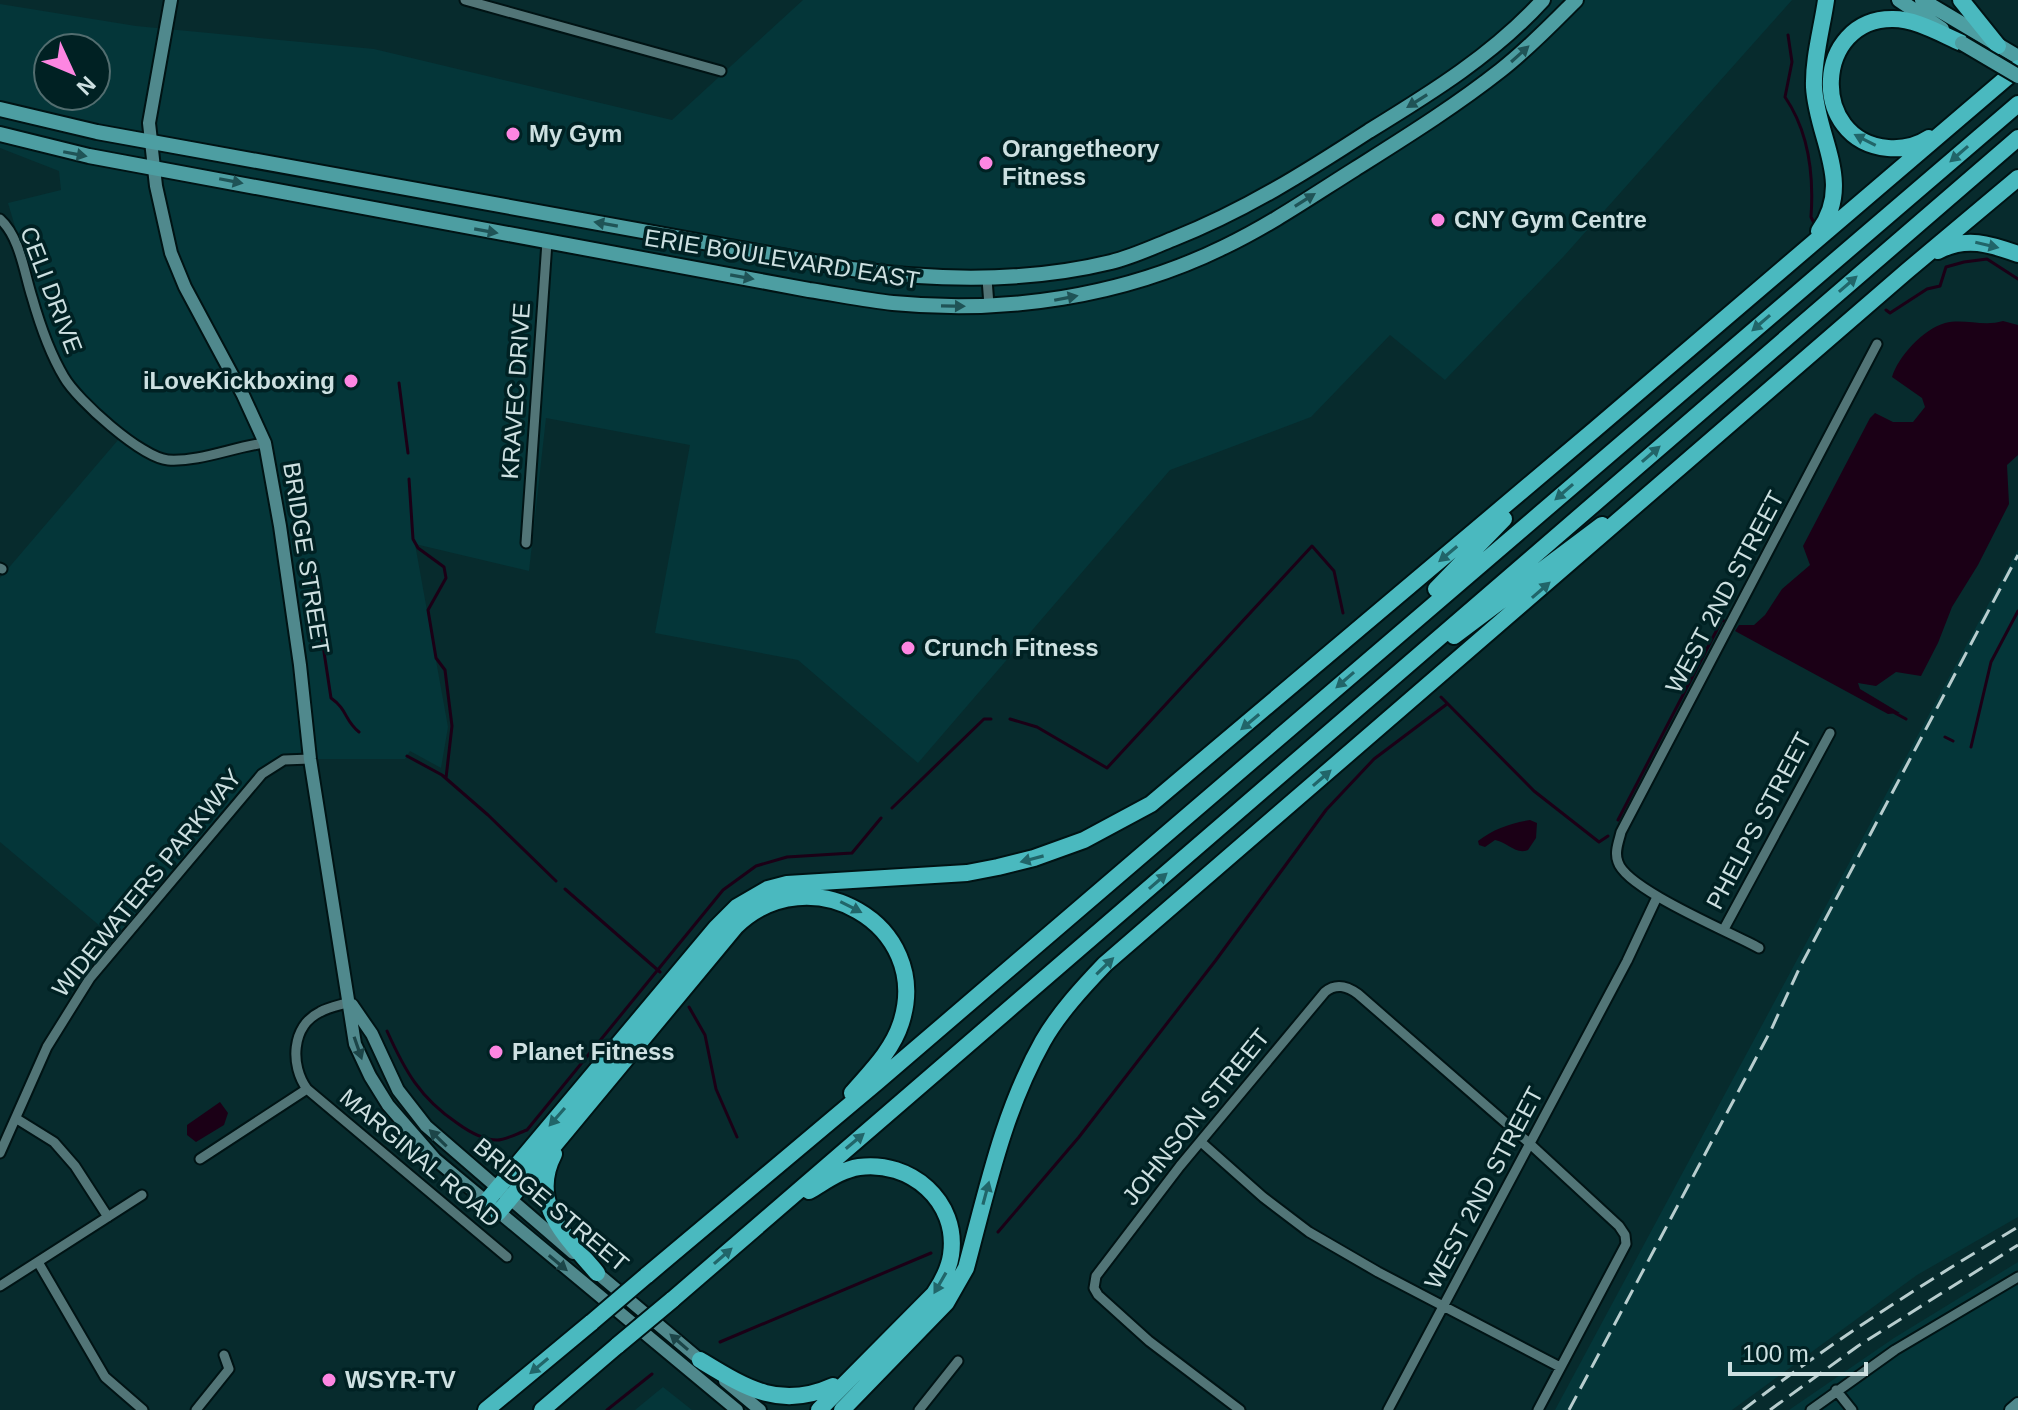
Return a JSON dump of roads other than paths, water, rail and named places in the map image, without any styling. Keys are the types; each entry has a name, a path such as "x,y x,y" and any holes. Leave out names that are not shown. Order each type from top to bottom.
{"highway":[{"path":"1786,268 1820,231 1833,206 1834,179 1814,86 1826,0"},
{"path":"1961,0 2008,51"},
{"path":"1960,117 1924,141 1896,149 1880,147 1864,142 1850,132 1836,115 1830,85 1834,59 1843,43 1861,27 1872,22 1892,19 1908,21 1962,43"},
{"path":"497,1201 716,928 745,901 768,889 787,884 967,873 998,867 1058,851 1108,829 1151,804 2018,68"},
{"path":"486,1410 2018,104"},
{"path":"542,1410 2018,138"},
{"path":"845,1410 946,1303 957,1286 966,1268 1001,1137 1021,1084 1044,1038 1105,964 2018,178"},
{"path":"1907,271 1940,250 1958,243 1987,243 2018,254"},
{"path":"1382,648 1529,493 1593,431"},
{"path":"1297,762 1530,577 1694,458"},
{"path":"497,1201 567,1129 736,926 759,907 803,895 846,903 874,922 898,956 905,985 902,1017 890,1048 821,1127"},
{"path":"567,1129 547,1168 546,1195 554,1221 597,1273"},
{"path":"775,1212 840,1172 859,1167 884,1167 913,1176 938,1200 951,1235 952,1253 947,1272 934,1294 819,1410"},
{"path":"700,1360 756,1394 785,1401 818,1396 855,1372"}],"main road":[{"name":"BRIDGE STREET","path":"171,0 149,123 154,168 168,242 185,287 265,443 355,1044 388,1105 435,1159 597,1273 760,1410"},
{"name":"ERIE BOULEVARD EAST","path":"0,109 97,132 852,269 909,276 987,279 1057,273 1112,262 1233,213 1291,181 1431,92 1499,41 1543,0"},
{"name":"ERIE BOULEVARD EAST","path":"0,134 58,150 892,303 989,305 1051,300 1102,291 1162,273 1224,247 1304,201 1475,90 1526,49 1576,0"},
{"path":"1899,0 2018,76"},
{"path":"1922,0 2008,51"},
{"name":"BRIDGE STREET","path":"350,1002 372,1034 389,1074 410,1106 497,1201 737,1410"},
{"path":"2011,1410 2018,1404"}],"street":[{"path":"465,0 721,71"},
{"name":"CELI DRIVE","path":"2,220 13,235 44,336 65,379 75,392 134,444 150,455 165,460 265,443"},
{"name":"KRAVEC DRIVE","path":"526,543 547,242"},
{"path":"987,279 989,305"},
{"name":"WEST 2ND STREET","path":"1388,1410 1627,961 1657,897 1631,880 1617,861 1621,832 1877,344"},
{"name":"PHELPS STREET","path":"1724,929 1830,733"},
{"name":"WIDEWATERS PARKWAY","path":"0,1153 47,1047 90,978 262,774 284,760 310,759"},
{"path":"1657,897 1759,948"},
{"name":"JOHNSON STREET","path":"1238,1409 1149,1341 1098,1295 1093,1285 1096,1276 1128,1232 1325,992 1331,987 1350,988 1529,1143"},
{"path":"200,1159 307,1089 297,1070 297,1041 302,1030 310,1018 320,1012 350,1002"},
{"name":"MARGINAL ROAD","path":"307,1089 507,1257"},
{"path":"17,1119 54,1142 75,1166 108,1217"},
{"path":"1201,1142 1263,1197 1309,1232 1560,1367"},
{"path":"1529,1143 1624,1233 1626,1244 1538,1410"},
{"path":"0,1286 142,1195"},
{"path":"38,1262 105,1377 143,1410"},
{"path":"1811,1410 1836,1390 1976,1299 2016,1278 2018,1290"},
{"path":"196,1410 229,1369 224,1355"},
{"path":"919,1410 958,1361"},
{"path":"1836,1390 1852,1410"}],"waterway":[{"path":"1788,35 1792,62 1785,97 1805,139 1814,223"},
{"path":"1886,310 1890,313 1927,289 1940,286 1946,267 1964,262 1987,259 2018,279"},
{"path":"399,383 408,453"},
{"path":"409,479 413,539 418,548 444,567 446,578 428,610 436,658 445,670 452,726 446,778"},
{"path":"1010,719 1037,727 1107,768 1312,546 1334,571 1343,613"},
{"path":"312,573 331,698 359,732"},
{"path":"1971,747 1991,662 2018,611"},
{"path":"1618,820 1722,620 1728,623"},
{"path":"1441,697 1534,791 1599,842 1608,836"},
{"path":"998,1232 1079,1137 1216,960 1326,810 1374,759 1447,704"},
{"path":"1895,713 1906,719"},
{"path":"892,808 984,719 991,719"},
{"path":"1945,737 1953,741"},
{"path":"407,756 442,775 556,881"},
{"path":"387,1031 415,1083 444,1114 492,1140 527,1130 723,890 756,866 787,857 852,853 881,818"},
{"path":"565,889 660,972"},
{"path":"689,1007 705,1035 716,1089 737,1137"},
{"path":"720,1342 931,1253"},
{"path":"607,1410 652,1374"}],"railway":[{"path":"1569,1410 2018,555"},
{"path":"1743,1410 1878,1314 2018,1227"},
{"path":"1770,1410 1858,1346 2018,1245"}],"place":[{"name":"My Gym","path":"513,134"},
{"name":"Orangetheory Fitness","path":"986,163"},
{"name":"CNY Gym Centre","path":"1438,220"},
{"name":"iLoveKickboxing","path":"351,381"},
{"name":"Crunch Fitness","path":"908,648"},
{"name":"Planet Fitness","path":"496,1052"},
{"name":"WSYR-TV","path":"329,1380"}]}
